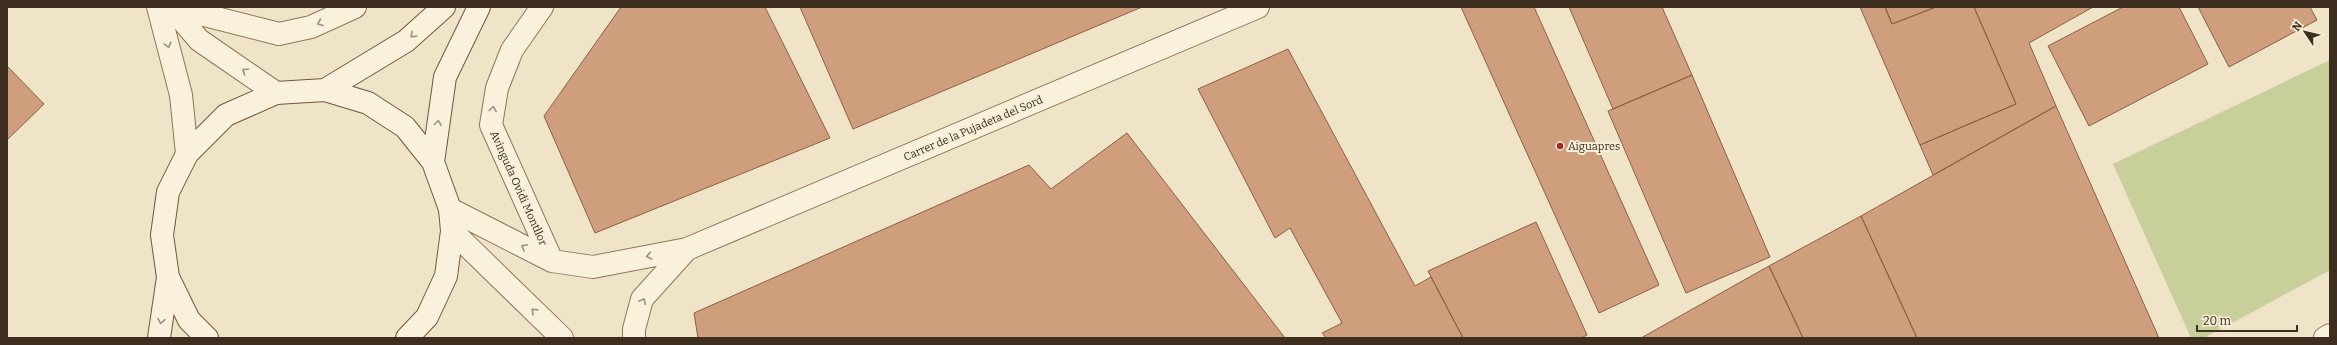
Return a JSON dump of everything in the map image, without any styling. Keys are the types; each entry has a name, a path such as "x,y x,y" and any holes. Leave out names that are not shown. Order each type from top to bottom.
{"street":[{"path":"158,7 181,95 187,154"},
{"path":"172,7 199,40 276,93"},
{"path":"172,7 279,34 311,27 355,7"},
{"path":"433,162 445,77 479,7"},
{"name":"Avinguda Ovidi Montllor","path":"542,7 512,50 497,88 491,125 552,261"},
{"name":"Carrer de la Pujadeta del Sord","path":"450,209 552,261 593,267 687,249 1258,7"},
{"path":"325,90 406,42 443,8"},
{"path":"159,338 168,277 162,235 168,192 187,154 226,115 276,93 325,90 368,103 405,127 433,162 450,209 452,231 446,276 427,317 407,338"},
{"path":"452,231 562,338"},
{"name":"Carrer de la Pujadeta del Sord","path":"634,338 634,329 642,299 687,249"},
{"path":"168,277 189,320 207,338"},
{"path":"2325,338 2330,335"}],"green space":[{"path":"2330,60 2330,270 2204,338 2191,338 2113,164"}],"building":[{"path":"621,7 765,7 830,138 595,233 544,116"},
{"path":"800,7 1142,7 853,129"},
{"name":"Aiguapres","path":"1461,7 1534,7 1659,285 1599,313"},
{"path":"1569,7 1662,7 1692,75 1613,109"},
{"path":"1860,7 1885,7 1892,24 1936,7 1974,7 2016,104 1920,145"},
{"path":"1885,7 1936,7 1892,24"},
{"path":"1974,7 2093,7 2029,43 2056,106 1933,175 1920,145 2016,104"},
{"path":"2123,7 2179,7 2208,64 2089,126 2048,46"},
{"path":"2198,7 2310,7 2317,20 2229,67"},
{"path":"1288,49 1415,286 1431,277 1463,338 1326,338 1322,333 1342,323 1290,228 1275,238 1198,89"},
{"path":"7,66 44,104 7,140"},
{"path":"1692,75 1770,257 1686,293 1608,111"},
{"path":"2056,106 2159,338 1917,338 1861,216"},
{"path":"1127,133 1285,338 698,338 694,313 1029,165 1051,189"},
{"path":"1861,216 1917,338 1803,338 1769,266"},
{"path":"1536,222 1587,335 1581,338 1463,338 1428,271"},
{"path":"1769,266 1803,338 1641,338"}],"place":[{"name":"Aiguapres","path":"1560,146"}]}
